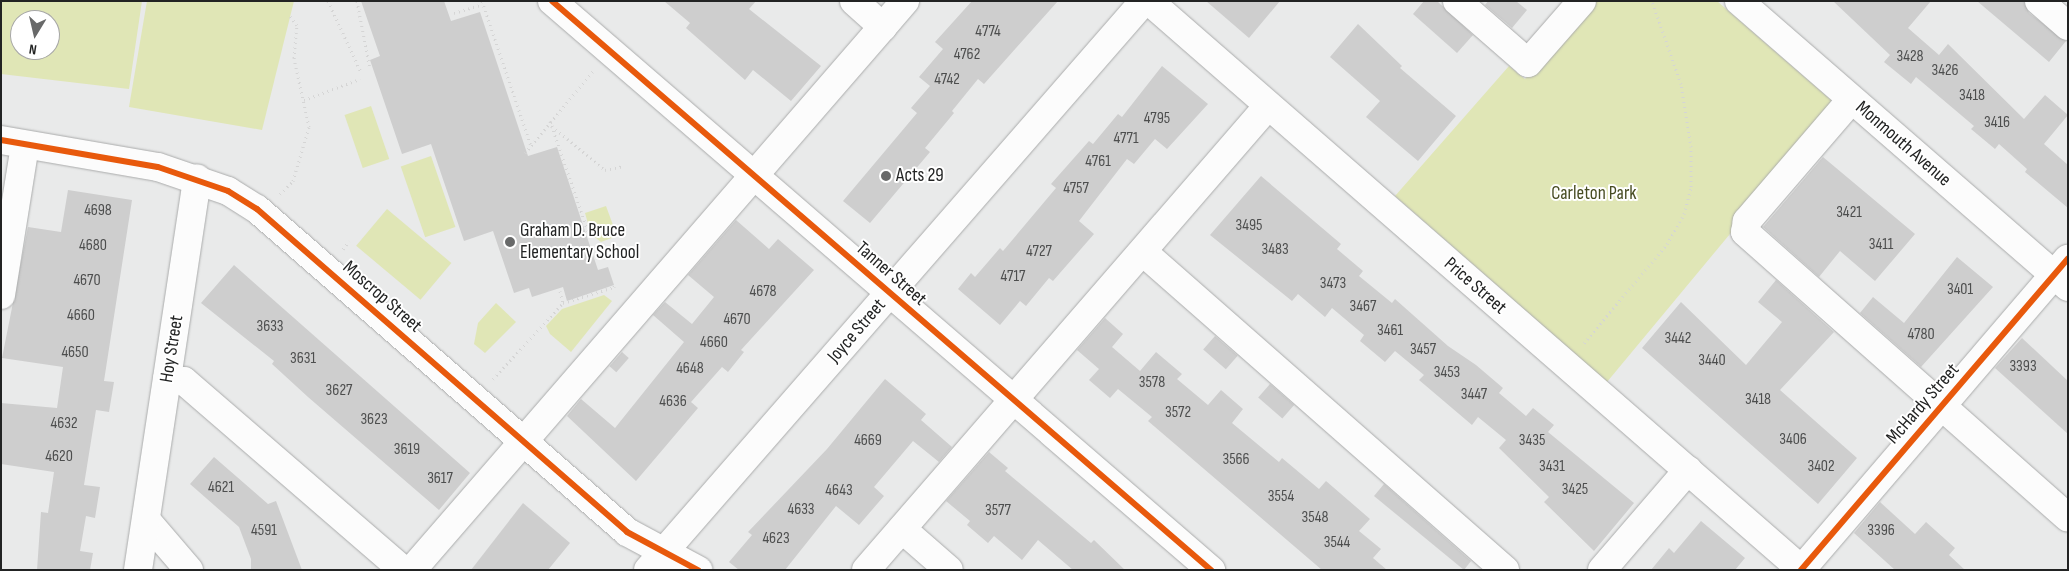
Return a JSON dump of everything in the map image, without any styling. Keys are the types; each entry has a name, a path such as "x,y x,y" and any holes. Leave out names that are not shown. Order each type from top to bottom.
{"street":[{"name":"Tanner Street","path":"552,1 1211,570"},
{"path":"854,1 883,27"},
{"path":"412,570 905,1"},
{"name":"Joyce Street","path":"656,561 1144,1"},
{"name":"Price Street","path":"1149,1 1801,570"},
{"path":"1457,1 1528,63 1582,1"},
{"name":"Monmouth Avenue","path":"1739,1 1851,100 2063,274"},
{"path":"2039,1 2068,26"},
{"path":"1851,100 1747,222 1745,232 2068,518"},
{"path":"866,570 1268,106"},
{"path":"1,295 13,142"},
{"name":"Moscrop Street","path":"13,142 197,178 228,190 257,209 524,439 627,532 656,561 698,570"},
{"name":"Hoy Street","path":"138,570 197,178"},
{"path":"1143,252 1505,570"},
{"name":"McHardy Street","path":"1801,570 1941,406 2063,274"},
{"path":"167,379 184,381 403,570"},
{"path":"1602,570 1688,470"},
{"path":"146,520 190,570"},
{"path":"902,529 949,570"}],"path":[{"path":"328,1 361,72"},
{"path":"357,1 370,69"},
{"path":"1584,343 1667,244 1684,214 1691,187 1691,147 1681,84 1652,1"},
{"path":"454,13 483,3 531,146"},
{"path":"280,194 293,181 309,127 294,58 297,26 290,16"},
{"path":"525,153 593,71"},
{"path":"304,100 360,79"},
{"path":"550,121 589,234"},
{"path":"552,126 605,170 624,166"},
{"path":"343,249 349,241"},
{"path":"493,379 563,303 614,287 616,284"},
{"path":"560,291 563,303"}],"green space":[{"path":"1,1 142,1 129,89 1,74"},
{"path":"147,1 294,1 262,130 129,107"},
{"name":"Carleton Park","path":"1595,1 1717,1 1831,100 1823,122 1607,382 1395,196 1509,66 1525,79"},
{"path":"371,106 389,159 363,168 345,115"},
{"path":"431,156 455,227 425,237 401,166"},
{"path":"606,206 617,236 601,242 591,234 585,213"},
{"path":"387,209 451,263 420,300 356,246"},
{"path":"604,295 612,301 571,352 550,334 546,326 562,309"},
{"path":"496,303 516,322 485,353 474,344 478,323"}],"building":[{"path":"361,1 444,1 451,21 480,12 528,156 557,147 598,270 608,267 614,285 567,301 563,287 532,297 529,288 514,293 493,231 464,241 431,144 402,154 370,60 380,56"},
{"path":"664,1 756,1 749,9 821,66 791,101 753,70 745,80 686,28 690,23"},
{"path":"972,1 1058,1 984,84 978,79 952,111 954,113 925,148 930,152 870,223 843,201 917,113 911,108 930,86 919,77 943,49 935,42"},
{"path":"1206,1 1280,1 1249,38"},
{"path":"1424,1 1437,1 1473,35 1457,53 1413,14"},
{"path":"1488,1 1516,1 1527,10 1512,28 1485,5"},
{"path":"1833,1 1931,1 1908,28 1939,55 1948,44 2024,119 2045,95 2068,115 2044,144 2068,165 2068,208 2025,172 2027,169 1999,144 1995,149 1971,129 1974,126 1916,77 1911,84 1884,62 1890,55"},
{"path":"1977,1 2024,1 2029,13 2066,41 2049,62"},
{"path":"1358,24 1402,66 1400,68 1456,116 1418,161 1366,117 1380,101 1330,57"},
{"path":"1162,66 1208,104 1167,149 1155,139 1134,164 1127,159 1079,221 1094,234 1053,281 1049,278 1026,306 1020,301 1000,325 958,289 971,273 975,277 1000,248 1003,251 1056,188 1051,184 1089,141 1093,144 1118,114 1122,117"},
{"path":"1823,157 1915,234 1875,281 1840,251 1819,277 1763,227"},
{"path":"1261,176 1341,244 1337,249 1363,271 1359,276 1392,303 1395,299 1448,346 1476,365 1503,388 1499,393 1526,416 1533,408 1554,425 1548,432 1634,503 1594,551 1544,502 1549,497 1499,448 1506,440 1478,417 1472,425 1419,380 1424,375 1395,351 1385,362 1360,341 1364,335 1332,308 1325,317 1298,294 1292,301 1210,235"},
{"path":"68,190 132,200 104,381 114,382 109,412 96,410 84,485 100,487 95,518 86,516 80,551 93,553 90,570 37,570 41,512 48,513 54,472 1,464 1,403 57,408 63,367 2,358 28,227 61,232"},
{"path":"736,220 769,249 778,239 814,270 741,350 744,352 728,372 722,367 691,402 698,408 636,481 567,416 581,399 615,428 684,342 653,315 665,302 692,324 714,297 688,275"},
{"path":"1957,257 1993,287 1921,367 1860,313 1873,297 1904,323"},
{"path":"234,265 470,473 439,510 308,397 272,364 274,361 201,303"},
{"path":"1776,280 1834,332 1780,390 1857,458 1818,504 1642,348 1681,302 1746,365 1782,322 1758,302"},
{"path":"1105,318 1123,334 1112,347 1140,371 1156,352 1182,374 1177,379 1208,405 1221,390 1243,409 1232,423 1279,462 1282,458 1319,489 1326,481 1370,519 1359,531 1381,549 1373,558 1387,570 1322,570 1148,421 1152,417 1118,389 1110,398 1089,380 1099,369 1077,350"},
{"path":"1215,336 1238,356 1226,369 1203,350"},
{"path":"2022,338 2068,381 2068,434 1995,368"},
{"path":"622,352 629,358 616,372 610,366"},
{"path":"885,379 926,414 921,420 952,447 939,462 913,441 874,487 884,496 859,525 836,506 785,570 739,570 729,562 752,535 748,532 827,449"},
{"path":"1270,384 1294,405 1282,419 1258,398"},
{"path":"989,452 1008,468 1005,471 1091,543 1094,540 1125,570 1073,570 1038,540 1022,560 994,536 988,543 967,525 970,521 946,501"},
{"path":"214,457 268,504 276,501 302,570 251,570 251,559 239,527 190,484"},
{"path":"1384,484 1471,561 1464,570 1374,496"},
{"path":"1880,502 1915,534 1926,522 1955,548 1949,555 1965,570 1895,570 1854,533"},
{"path":"523,503 570,543 548,570 471,570"},
{"path":"1701,521 1745,558 1735,570 1651,570 1669,548 1674,553"}],"cycle path":[{"path":"552,1 1211,570"},
{"path":"1,140 158,167 228,191 257,209 627,532 698,570"},
{"path":"1801,570 2068,259"}],"place":[{"name":"Acts 29","path":"886,176"},
{"name":"Graham D. Bruce Elementary School","path":"510,242"}]}
